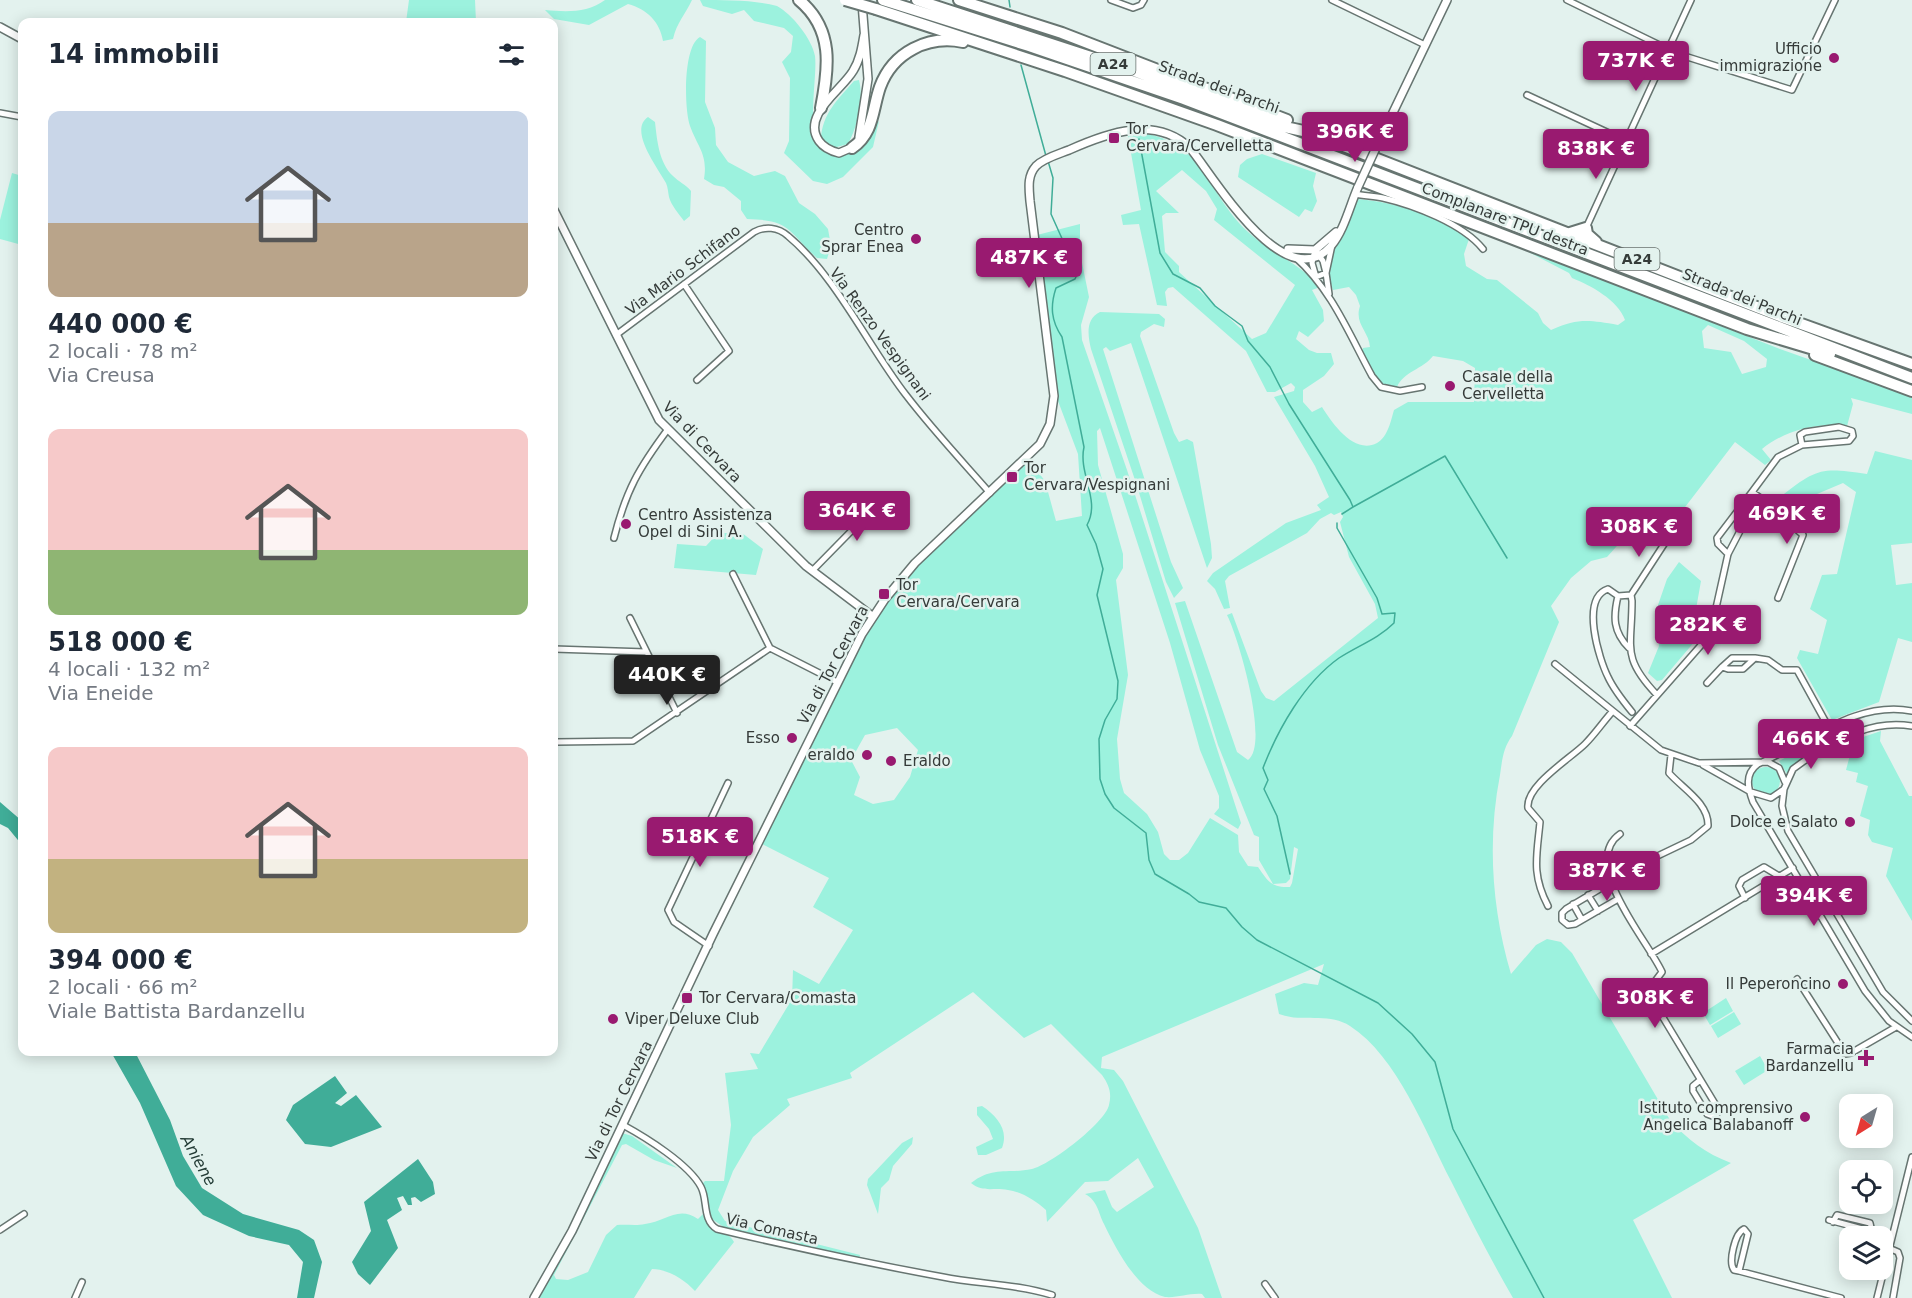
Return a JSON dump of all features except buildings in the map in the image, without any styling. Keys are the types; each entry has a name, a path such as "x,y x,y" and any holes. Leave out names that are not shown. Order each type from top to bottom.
{"highway":[{"path":"799,0 815,17 827,48 828,71 821,108"},
{"name":"Complanare TPU destra","path":"845,0 880,5 1236,132 1696,308 1778,328 1788,343 1883,368"},
{"name":"Strada dei Parchi","path":"917,0 1137,72 1285,127 1308,132 1598,244 1778,328 1912,378"},
{"path":"959,0 1062,33 1287,120 1308,132"},
{"path":"979,0 1046,22 1062,33"},
{"name":"Strada dei Parchi","path":"880,5 1029,46 1184,99 1703,292"},
{"path":"852,148 862,140 871,126 880,88 890,68 907,52 921,45 937,41 957,41 1040,67 1065,71"},
{"path":"1570,233 1586,228 1587,234 1598,244"},
{"name":"Strada dei Parchi","path":"1778,328 1912,364"},
{"path":"1788,343 1837,365 1912,391"}],"street":[{"path":"862,0 868,79 866,108 859,138 852,148 834,152 819,140 816,124 821,108 853,71 864,35"},
{"path":"1111,0 1133,8 1141,5 1144,0"},
{"path":"1332,0 1425,45"},
{"path":"1329,296 1326,273 1332,245 1447,0"},
{"path":"1567,0 1668,49 1792,90 1835,0"},
{"path":"1586,228 1691,0"},
{"path":"0,27 18,37"},
{"path":"1527,95 1626,141"},
{"path":"0,112 18,116"},
{"name":"Via di Tor Cervara","path":"534,1298 572,1231 837,682 872,616 915,563 1041,443 1050,424 1054,408 1051,361 1029,192 1031,175 1040,162 1102,136 1124,131 1148,129 1171,135 1194,153 1247,225 1273,244 1292,254 1316,254"},
{"path":"1356,191 1388,200 1456,226 1476,240 1483,249"},
{"name":"Via di Cervara","path":"558,218 652,409 668,429 812,571 872,616"},
{"path":"1342,223 1316,254 1312,270 1329,296 1372,376 1381,387 1400,391 1422,387"},
{"name":"Via Renzo Vespignani","path":"766,228 787,235 825,277 905,395 990,493"},
{"name":"Via Mario Schifano","path":"616,335 754,232 766,228"},
{"name":"Via di Tor Cervara","path":"1273,244 1316,254"},
{"path":"1316,254 1332,245"},
{"path":"1292,254 1316,277"},
{"path":"1316,254 1326,273"},
{"path":"1316,277 1326,273"},
{"path":"684,284 729,351 697,380"},
{"path":"1728,554 1718,544 1717,537 1778,457 1802,445 1847,442 1853,434 1846,428 1807,431 1800,435 1802,445"},
{"path":"614,538 623,504 633,480 668,429"},
{"path":"1752,492 1803,536 1778,598"},
{"path":"1630,726 1710,635 1728,554 1740,531 1762,499"},
{"path":"812,571 865,517 869,510 867,506"},
{"path":"1629,648 1630,595 1670,535"},
{"path":"733,574 770,648 837,682"},
{"path":"1630,595 1618,596 1608,589 1598,596 1595,606 1594,630 1607,676 1632,712"},
{"path":"1618,596 1615,629 1629,648 1638,670 1657,695"},
{"path":"630,618 677,713"},
{"path":"558,742 633,741 770,648"},
{"path":"558,649 646,652"},
{"path":"1707,683 1732,658 1768,660 1781,670 1795,669 1829,728"},
{"path":"1722,666 1730,670 1743,669 1755,658"},
{"path":"1555,664 1651,744 1671,755 1699,763 1762,797 1771,798 1785,787 1797,766 1825,748 1874,726 1912,726"},
{"path":"1912,711 1894,708 1875,710 1829,728 1764,762 1750,772 1750,792 1753,802 1871,999 1896,1027 1912,1037"},
{"path":"1548,906 1537,876 1535,851 1539,820 1527,807 1528,800 1539,786 1584,745 1612,712"},
{"path":"1817,735 1825,748"},
{"path":"1647,861 1691,840 1708,826 1707,819 1698,803 1669,773 1671,755"},
{"path":"1699,763 1764,762 1779,768 1785,787 1782,812 1788,831 1883,992 1897,1009 1912,1021"},
{"path":"709,946 674,922 668,911 728,783"},
{"path":"1620,834 1610,843 1606,851 1618,899 1662,972 1650,988 1650,996 1718,1110 1715,1117 1707,1114 1693,1091 1693,1086 1699,1081"},
{"path":"1652,954 1793,868"},
{"path":"1745,898 1739,888 1740,883 1760,869 1771,869 1779,876"},
{"path":"1613,881 1573,904 1563,912 1562,921 1570,925 1618,899"},
{"path":"1588,895 1598,911"},
{"path":"1573,904 1582,920"},
{"path":"1825,923 1837,916"},
{"path":"1797,979 1845,1054 1851,1053 1896,1027"},
{"path":"1871,999 1883,992"},
{"name":"Via Comasta","path":"622,1125 646,1139 694,1178 702,1190 709,1221 717,1230 869,1263 1052,1295"},
{"path":"1893,1233 1912,1157"},
{"path":"0,1230 24,1214"},
{"path":"1831,1221 1850,1226"},
{"path":"1739,1271 1748,1234 1744,1229 1738,1233 1730,1263 1732,1269 1739,1271 1841,1298"},
{"path":"1893,1250 1898,1252 1900,1258 1893,1298"},
{"path":"1877,1298 1882,1280"},
{"path":"75,1298 82,1282"},
{"path":"1265,1284 1275,1298"}],"shaded area":[{"path":"409,0 475,0 476,18 407,18"},
{"path":"605,0 692,0 673,39 663,41 652,17 628,4 589,25 553,18 545,10 569,11"},
{"path":"700,0 768,4 777,6 795,21 810,42 815,56 813,110 816,138 821,148 834,155 850,153 865,141 879,121 873,147 843,177 827,184 813,181 784,153 789,141 790,78 782,62 791,52 793,36 784,28 754,21 744,10 732,14 703,6"},
{"path":"700,37 706,41 705,102 715,128 716,145 728,162 754,176 775,171 785,176 799,203 815,214 828,229 831,246 827,259 817,258 794,234 781,225 747,219 741,210 741,201 724,187 714,185 704,179 705,163 690,126 686,92 690,52"},
{"path":"859,80 860,104 854,130 848,144 833,148 821,139 824,122 837,101 854,81"},
{"path":"648,117 655,122 660,151 668,171 691,191 690,216 684,221 671,203 666,183 646,149 641,131"},
{"path":"1139,133 1161,138 1178,146 1202,170 1233,216 1247,231 1265,246 1302,270 1320,287 1312,290 1323,310 1324,321 1308,337 1299,331 1296,339 1309,350 1317,353 1331,353 1334,364 1324,376 1303,390 1303,402 1312,412 1322,407 1345,436 1360,445 1368,446 1381,440 1394,410 1408,402 1474,402 1475,368 1463,361 1433,356 1408,374 1397,387 1384,384 1375,377 1362,352 1363,348 1370,347 1360,323 1360,306 1356,295 1349,287 1333,290 1330,279 1332,255 1336,243 1358,199 1402,207 1445,223 1458,231 1469,239 1464,254 1466,266 1487,279 1497,280 1538,313 1543,323 1551,330 1576,322 1591,321 1618,325 1625,320 1616,306 1603,294 1517,246 1780,349 1912,396 1912,414 1851,398 1853,404 1847,426 1814,427 1792,432 1762,449 1771,460 1765,465 1735,442 1669,528 1653,516 1634,527 1607,557 1591,561 1571,578 1551,606 1559,622 1503,755 1496,800 1493,850 1499,925 1511,974 1536,945 1547,939 1561,942 1572,953 1670,1120 1697,1145 1731,1163 1633,1220 1672,1298 1513,1298 1409,1097 1382,1056 1367,1039 1342,1022 1324,1018 1288,1017 1279,1014 1275,994 1304,983 1318,985 1324,964 1102,1057 1101,1068 1114,1070 1123,1081 1198,1228 1222,1298 1205,1298 1202,1294 1165,1297 1155,1293 1145,1286 1121,1256 1095,1203 1085,1194 1105,1190 1112,1207 1117,1212 1154,1187 1138,1158 1108,1181 1085,1182 1047,1222 1046,1210 1028,1197 1003,1189 984,1189 971,1183 986,1174 1032,1169 1051,1160 1098,1122 1109,1105 1110,1097 1108,1086 1102,1075 1051,1024 1024,1038 973,992 850,1073 852,1078 787,1099 790,1105 753,1137 733,1171 718,1210 725,1221 860,1255 859,1259 725,1228 712,1219 702,1184 705,1181 724,1181 731,1125 725,1073 758,1069 750,1053 759,1054 792,999 793,970 819,984 853,930 813,907 829,878 762,844 856,650 898,586 921,561 1029,460 1045,481 1056,521 1082,516 1078,454 1058,401 1037,235 1080,224 1080,253 1089,297 1081,325 1082,340 1127,470 1241,823 1238,829 1214,814 1219,808 1219,796 1200,750 1170,643 1100,428 1097,431 1098,465 1123,554 1123,568 1116,580 1128,675 1117,739 1120,779 1124,793 1147,814 1158,832 1164,854 1170,860 1179,860 1188,853 1210,818 1238,835 1239,852 1248,866 1258,867 1268,880 1274,885 1290,887 1292,883 1298,849 1294,847 1290,879 1286,883 1273,884 1259,860 1259,837 1254,835 1218,745 1175,603 1185,601 1237,752 1248,760 1254,750 1256,734 1254,713 1238,644 1227,615 1232,613 1261,691 1266,698 1274,701 1378,618 1375,604 1349,557 1340,522 1343,517 1341,512 1334,515 1331,513 1320,519 1307,533 1229,576 1225,581 1230,608 1224,609 1215,589 1207,581 1213,573 1286,523 1321,510 1317,505 1329,497 1315,466 1274,397 1294,391 1295,387 1291,383 1275,392 1267,392 1246,351 1173,287 1168,288 1165,292 1167,306 1157,305 1139,224 1123,225 1121,215 1141,210 1128,136","holes":["1182,170 1206,191 1217,209 1214,220 1295,285 1266,333 1252,339 1179,272 1179,266 1165,252 1162,216 1166,213 1179,213 1156,191","1708,325 1744,341 1767,359 1766,367 1742,374 1731,352 1704,348 1702,331","897,728 918,750 910,777 894,800 873,804 854,795 860,777 851,760 865,735"]},
{"path":"1262,154 1316,173 1313,186 1317,201 1312,212 1305,209 1299,217 1238,177 1240,165 1247,159"},
{"path":"12,173 18,175 18,244 0,239 0,220"},
{"path":"1100,312 1159,314 1165,319 1164,327 1154,324 1141,332 1140,336 1174,433 1179,442 1187,439 1193,442 1211,544 1212,558 1207,568 1131,343 1110,351 1106,347 1103,349 1171,562 1183,588 1174,598 1166,582 1137,486 1091,349 1090,323"},
{"path":"1875,451 1912,460 1912,543 1891,545 1896,585 1912,583 1912,642 1898,638 1879,702 1832,720 1797,658 1800,650 1818,654 1827,620 1810,609 1822,575 1837,574 1856,492 1843,483 1791,505 1780,497 1803,480 1820,472 1839,471 1867,474"},
{"path":"718,533 742,533 763,549 756,575 674,568 677,544 706,546"},
{"path":"1679,562 1701,581 1693,626 1700,629 1701,634 1662,680 1657,681 1648,673 1659,646 1658,605 1667,579"},
{"path":"1881,731 1880,741 1909,796 1912,796 1912,921 1886,876 1893,848 1872,842 1868,835 1870,820 1860,816 1868,786 1856,782 1858,773 1846,770 1854,740"},
{"path":"1812,744 1815,749 1787,774 1779,761"},
{"path":"1766,767 1776,771 1780,781 1776,791 1766,795 1756,791 1752,781 1756,771"},
{"path":"0,802 18,818 18,840 8,828 0,824"},
{"path":"1726,998 1733,1011 1710,1025 1703,1013"},
{"path":"1734,1012 1741,1024 1718,1038 1711,1026"},
{"path":"113,1056 137,1056 170,1120 183,1156 202,1188 243,1214 299,1230 314,1240 322,1262 314,1298 297,1298 303,1262 289,1245 249,1236 203,1215 176,1186 140,1103"},
{"path":"1760,1056 1768,1070 1744,1085 1735,1071"},
{"path":"335,1076 347,1093 335,1103 341,1106 356,1095 382,1127 331,1147 305,1144 286,1120 293,1105"},
{"path":"982,1106 997,1119 1003,1129 1004,1141 1002,1148 986,1155 978,1155 976,1147 993,1139 989,1129 977,1115 977,1107"},
{"path":"622,1133 632,1136 677,1168 654,1160 626,1144 622,1145 554,1275 556,1279 568,1280 588,1272 606,1235 617,1225 652,1223 678,1214 691,1215 698,1219 703,1214 709,1225 727,1235 734,1242 695,1291 676,1276 652,1269 634,1298 537,1298"},
{"path":"913,1137 912,1144 893,1166 889,1180 881,1188 878,1214 867,1185 868,1179 902,1143"},
{"path":"418,1159 433,1182 435,1194 421,1202 415,1197 411,1198 412,1205 408,1205 403,1196 397,1198 402,1210 387,1220 398,1248 370,1285 358,1274 352,1262 371,1231 364,1202"}],"waterway":[{"path":"1009,0 1010,7"},
{"path":"1021,65 1046,156"},
{"path":"1139,139 1160,253 1173,274 1200,288 1215,306 1242,326 1248,341 1270,367 1289,404 1350,500 1353,507 1342,514"},
{"path":"1048,161 1053,178 1051,214 1064,243 1075,255 1079,270 1075,279 1056,288 1053,313 1062,337 1084,447 1084,467 1092,506 1087,525 1096,544 1103,569 1097,595 1118,681 1117,699 1105,720 1099,739 1100,779 1105,794 1114,808 1146,833 1149,860 1155,874 1199,902 1226,908 1257,940 1378,1003 1412,1034 1435,1062 1453,1129 1544,1298"},
{"path":"1353,507 1445,456 1507,558"},
{"path":"1290,874 1277,816 1264,789 1268,780 1263,768 1269,753 1284,723 1314,680 1339,658 1374,638 1394,623 1395,613 1382,614 1377,598 1337,528 1337,523"}],"place":[{"name":"Ufficio immigrazione","path":"1834,58"},
{"name":"Tor Cervara/Cervelletta","path":"1114,138"},
{"name":"Centro Sprar Enea","path":"916,239"},
{"name":"Casale della Cervelletta","path":"1450,386"},
{"name":"Tor Cervara/Vespignani","path":"1012,477"},
{"name":"Centro Assistenza Opel di Sini A.","path":"626,524"},
{"name":"Tor Cervara/Cervara","path":"884,594"},
{"name":"Esso","path":"792,738"},
{"name":"eraldo","path":"867,755"},
{"name":"Eraldo","path":"891,761"},
{"name":"Dolce e Salato","path":"1850,822"},
{"name":"Il Peperoncino","path":"1843,984"},
{"name":"Tor Cervara/Comasta","path":"687,998"},
{"name":"Viper Deluxe Club","path":"613,1019"},
{"name":"Farmacia Bardanzellu","path":"1866,1058"},
{"name":"Istituto comprensivo Angelica Balabanoff","path":"1805,1117"}],"water label":[{"name":"Aniene","path":"199,1160"}]}
